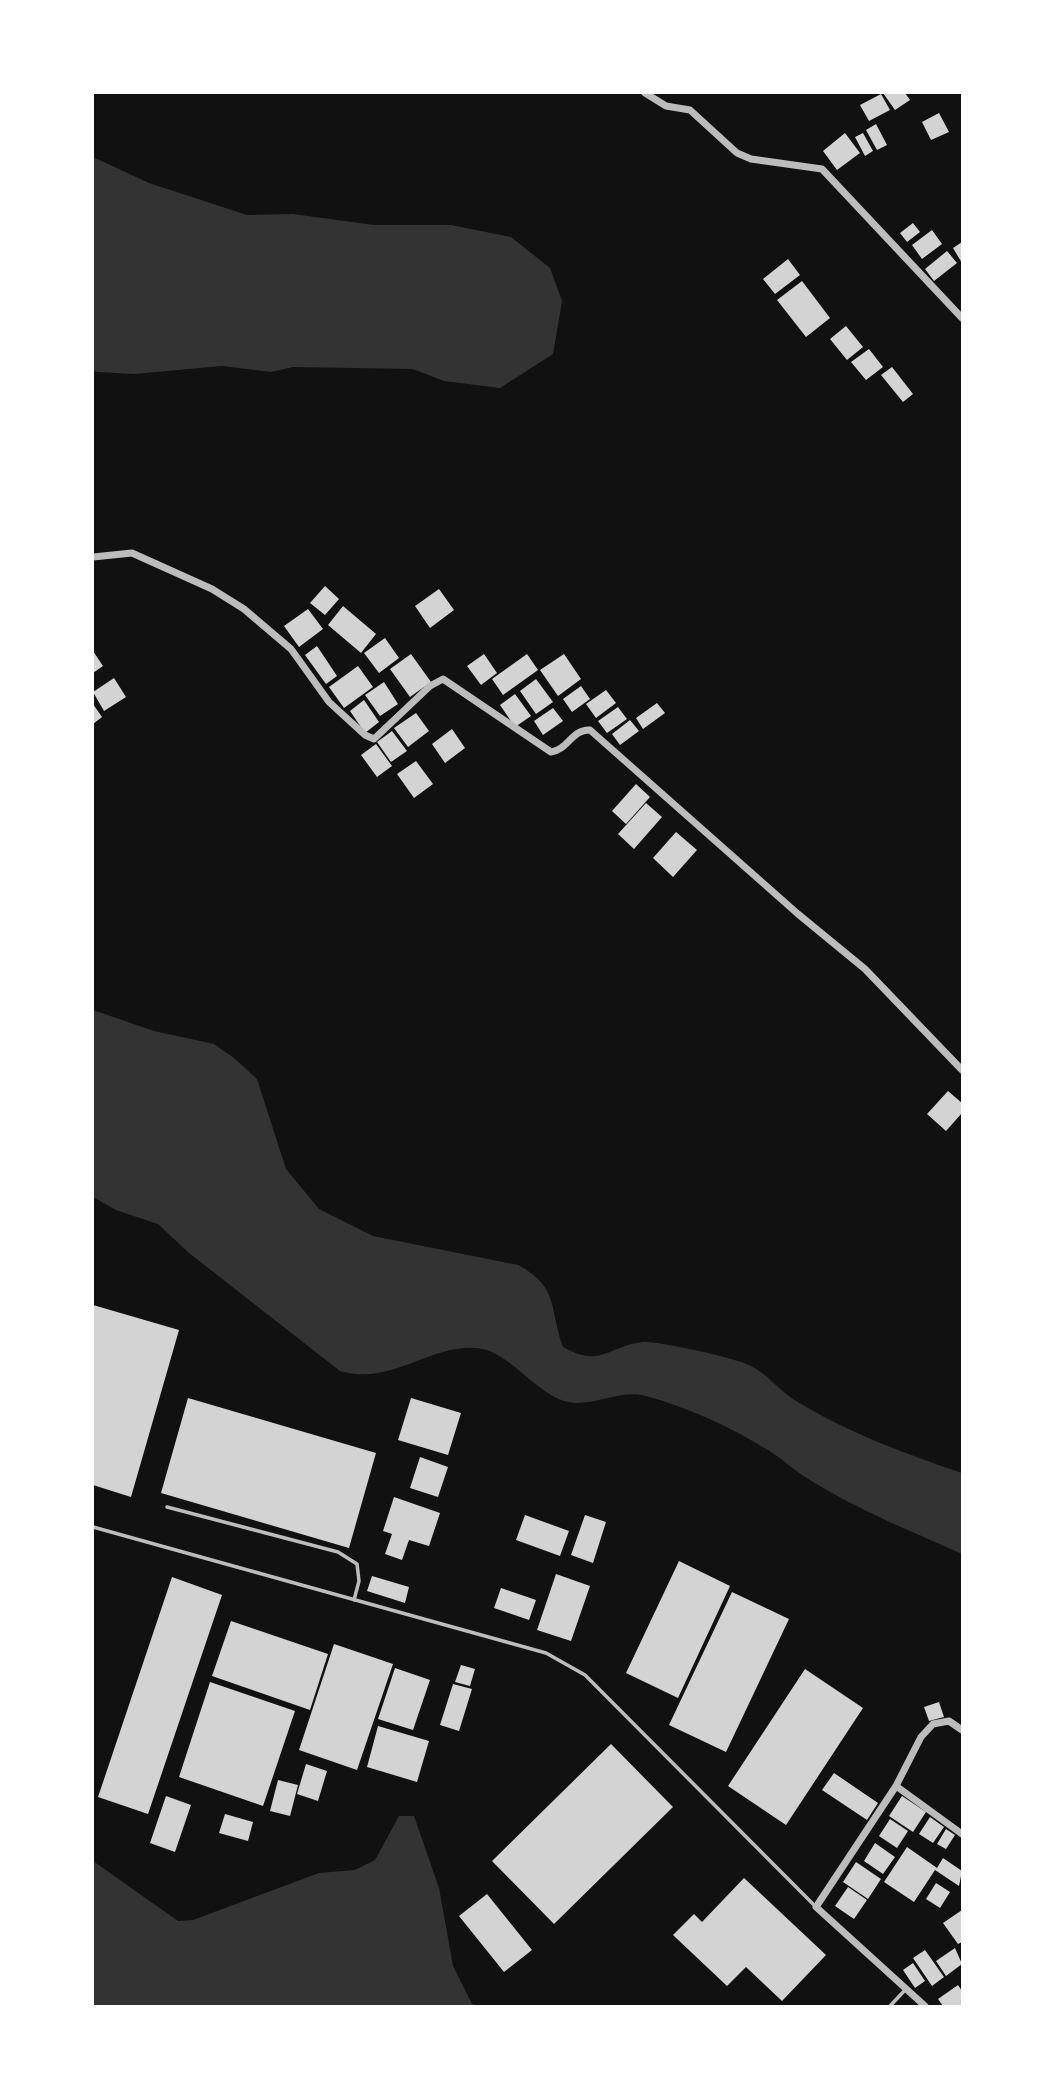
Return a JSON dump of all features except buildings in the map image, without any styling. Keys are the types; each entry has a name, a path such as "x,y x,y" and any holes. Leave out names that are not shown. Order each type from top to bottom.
{"street":[{"path":"645,93 666,106 690,110 737,153 751,159 822,169 962,318"},
{"path":"93,557 132,553 212,589 244,609 291,649 329,702 365,735 374,739 430,687 443,679 551,752 561,749 578,732 590,730 864,969 962,1070"},
{"path":"925,2006 816,1908 896,1786 921,1737 933,1724 949,1721 962,1730"},
{"path":"896,1786 962,1834"}],"lane":[{"path":"167,1507 338,1552 357,1564 359,1581 354,1600"},
{"path":"93,1527 546,1653 585,1675 816,1908"},
{"path":"890,2006 906,1989"}],"shaded area":[{"path":"93,157 149,183 247,215 293,214 374,225 451,225 511,237 550,268 562,301 553,354 500,388 444,381 413,369 293,367 271,372 222,366 134,374 97,372 93,370"},
{"path":"93,1010 154,1031 214,1044 234,1058 257,1079 286,1169 319,1209 373,1236 518,1265 531,1273 547,1290 563,1347 587,1356 597,1356 632,1344 652,1342 741,1362 761,1372 796,1401 835,1423 962,1473 962,1554 828,1491 771,1452 726,1427 679,1406 646,1396 637,1394 588,1402 568,1402 546,1392 504,1359 483,1349 447,1351 378,1373 340,1371 189,1253 158,1224 116,1210 93,1197"},
{"path":"399,1816 414,1816 439,1888 453,1966 472,2004 479,2006 93,2006 93,1861 178,1921 193,1920 319,1873 355,1870 375,1860"}]}
